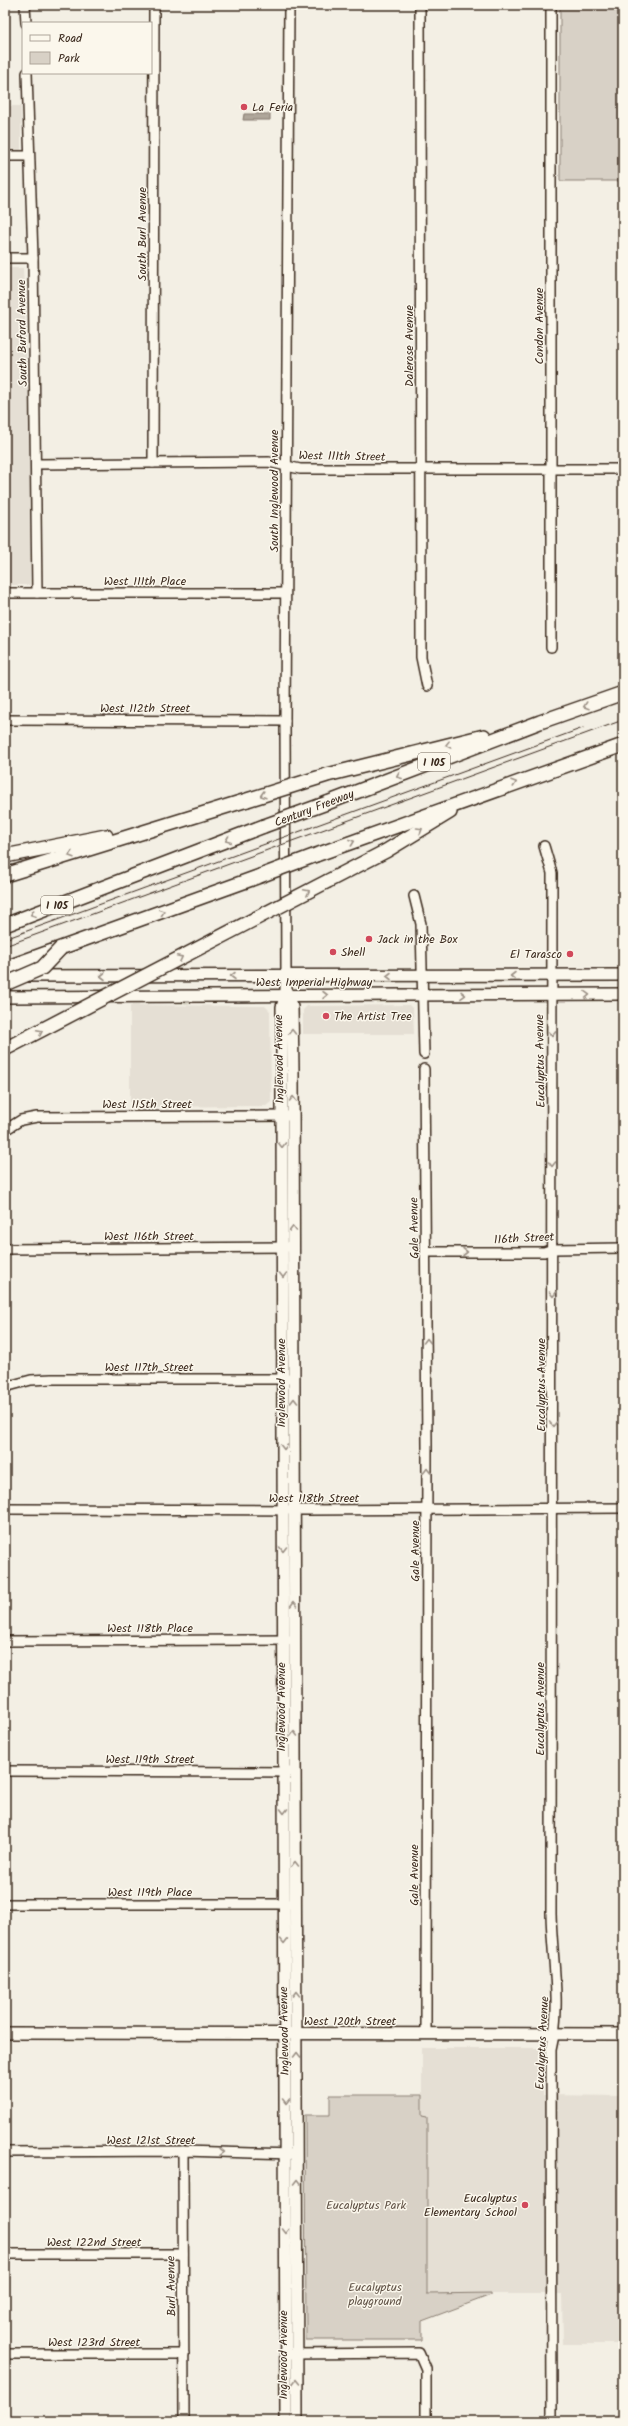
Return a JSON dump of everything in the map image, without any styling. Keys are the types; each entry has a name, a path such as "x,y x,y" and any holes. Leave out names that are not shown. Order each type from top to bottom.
{"highway":[{"name":"Century Freeway","path":"5,925 540,722 623,693"},
{"path":"5,875 327,776 540,722"},
{"path":"5,968 477,796 623,745"},
{"path":"5,1050 386,850 477,796"},
{"path":"5,856 175,822"},
{"path":"5,984 42,968 62,948"}],"main road":[{"name":"West Imperial Highway","path":"5,976 623,975"},
{"name":"Inglewood Avenue","path":"286,976 286,995 292,1007 287,1116 289,1379 289,1904 285,2033 286,2154 291,2354 297,2421"},
{"name":"West Imperial Highway","path":"5,997 623,994"},
{"name":"Inglewood Avenue","path":"286,2421 291,2354 297,2154 297,2033 289,1904"},
{"name":"West 120th Street","path":"5,2033 623,2034"}],"street":[{"path":"25,5 26,22"},
{"name":"South Burl Avenue","path":"153,463 154,5"},
{"name":"South Inglewood Avenue","path":"286,976 285,721 289,5"},
{"name":"Dalerose Avenue","path":"420,5 422,136 420,469 421,657 427,686"},
{"name":"Condon Avenue","path":"551,5 551,648"},
{"name":"South Buford Avenue","path":"27,74 33,258 37,593"},
{"path":"5,156 29,156"},
{"path":"5,258 33,258"},
{"name":"West 111th Street","path":"36,464 270,462 300,469 623,469"},
{"name":"West 111th Place","path":"5,593 286,593"},
{"name":"West 112th Street","path":"5,720 285,721"},
{"path":"544,846 552,873 551,995"},
{"path":"414,896 421,924 421,976 424,994 424,1054"},
{"name":"Eucalyptus Avenue","path":"551,995 553,1249 551,1914 552,1940 556,1963 557,2021 551,2050 552,2421"},
{"name":"Gale Avenue","path":"424,1069 427,1510 426,2034"},
{"name":"West 115th Street","path":"5,1130 21,1120 37,1117 287,1116"},
{"name":"West 116th Street","path":"5,1249 288,1247"},
{"name":"116th Street","path":"426,1252 544,1252 553,1249 623,1248"},
{"name":"West 117th Street","path":"5,1387 31,1380 52,1379 289,1379"},
{"name":"West 118th Street","path":"5,1509 427,1510 623,1508"},
{"name":"West 118th Place","path":"5,1641 289,1640"},
{"name":"West 119th Street","path":"5,1771 289,1772"},
{"name":"West 119th Place","path":"5,1904 289,1904"},
{"name":"West 121st Street","path":"5,2152 183,2152 297,2154"},
{"name":"Burl Avenue","path":"183,2152 184,2421"},
{"name":"West 122nd Street","path":"5,2254 183,2254"},
{"path":"291,2354 418,2353 426,2369 426,2421"},
{"name":"West 123rd Street","path":"5,2354 184,2354"}],"shaded area":[{"path":"5,106 21,106 21,150 5,150"},
{"path":"244,114 270,114 270,120 243,120"},
{"path":"5,268 23,268 30,439 30,585 5,585"},
{"path":"130,1005 265,1006 270,1011 271,1102 266,1106 130,1107"},
{"path":"409,1005 413,1009 414,1034 303,1034 303,1010 307,1006"},
{"name":"Eucalyptus Elementary School","path":"422,2048 543,2048 543,2095 623,2096 623,2344 563,2344 562,2294 427,2294 427,2117 422,2116"}],"green space":[{"path":"560,5 623,5 623,155 618,156 618,181 560,181"},
{"name":"Eucalyptus Park","path":"330,2095 422,2095 422,2116 427,2117 427,2294 491,2293 491,2295 422,2321 422,2340 306,2340 305,2115 330,2115"}],"tram line":[{"path":"5,946 623,720"},
{"path":"5,939 583,728"}],"place":[{"name":"La Feria","path":"244,107"},
{"name":"Jack in the Box","path":"369,939"},
{"name":"Shell","path":"333,952"},
{"name":"El Tarasco","path":"570,954"},
{"name":"The Artist Tree","path":"326,1016"},
{"name":"Eucalyptus Elementary School","path":"525,2205"}],"park label":[{"name":"Eucalyptus playground","path":"375,2294"}]}
